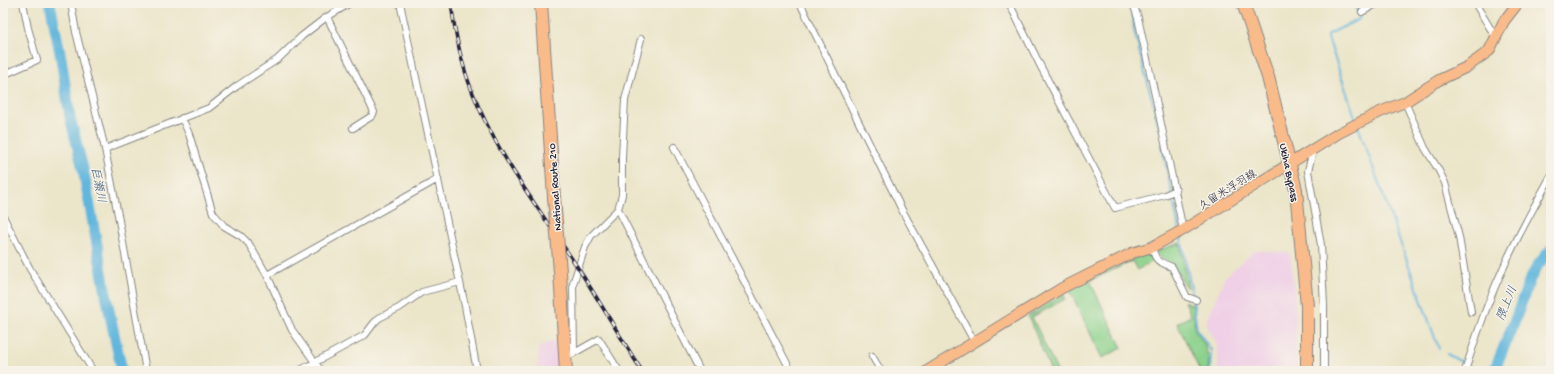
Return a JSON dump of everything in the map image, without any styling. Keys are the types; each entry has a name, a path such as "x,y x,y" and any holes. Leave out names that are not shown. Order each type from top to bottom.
{"highway":[{"name":"National Route 210","path":"541,3 560,272 570,355 566,371"},
{"name":"Ukiha Bypass","path":"1243,3 1268,77 1296,190 1305,276 1307,371"}],"main road":[{"name":"久留米浮羽線","path":"926,371 1072,282 1132,254 1152,247 1183,230 1289,164 1357,124 1380,112 1405,102 1431,85 1459,72 1475,62 1489,50 1504,21 1518,3"}],"street":[{"path":"3,75 37,60 23,3"},
{"path":"71,3 76,32 105,150 146,371"},
{"path":"105,150 209,108 237,86 278,59 302,36 327,17 350,3"},
{"path":"400,3 460,282 477,371"},
{"path":"800,3 902,210 974,341"},
{"path":"1009,3 1115,208 1176,190"},
{"path":"1133,3 1138,18 1176,190 1183,230"},
{"path":"1362,12 1378,3"},
{"path":"1476,3 1496,38"},
{"path":"327,17 374,112 372,116 353,128"},
{"path":"570,355 573,284 581,259 591,236 618,209 622,195 622,157 626,100 641,39"},
{"path":"1405,102 1425,148 1445,183 1459,237 1471,312"},
{"path":"182,118 189,134 213,213 224,226 241,236 249,244 267,275 292,330 321,371"},
{"path":"674,147 791,371"},
{"path":"1313,150 1308,171 1321,245 1324,306 1324,371"},
{"path":"1465,371 1501,271 1514,243 1551,176"},
{"path":"267,275 438,179"},
{"path":"618,209 700,371"},
{"path":"3,216 30,270 93,371"},
{"path":"1152,247 1155,257 1161,262 1172,267 1187,297 1193,299"},
{"path":"299,371 365,335 379,318 399,308 422,292 460,282"},
{"path":"570,355 599,339 619,371"},
{"path":"872,356 881,371"}],"shaded area":[{"path":"1255,250 1290,253 1296,311 1296,371 1218,371 1217,344 1207,326 1207,319 1225,277"},
{"path":"559,340 562,371 545,371 543,368 537,368 539,347"}],"green space":[{"path":"1180,243 1188,288 1175,267 1162,259 1156,251"},
{"path":"1149,253 1153,261 1137,270 1132,261 1090,281 1122,348 1102,358 1070,291 1074,287 1130,260"},
{"path":"1064,294 1065,299 1032,317 1057,371 1051,371 1028,316"},
{"path":"1185,301 1193,305 1195,330 1205,345 1209,359 1208,371 1200,371 1177,323 1191,316"}],"waterway":[{"name":"巨瀬川","path":"50,3 61,58 70,117 83,169 122,371"},
{"path":"1129,3 1133,16 1134,30 1160,131"},
{"path":"1353,3 1361,18 1327,35 1356,120"},
{"path":"1358,126 1439,349"},
{"path":"1162,145 1179,229"},
{"path":"1181,238 1192,293 1197,330 1211,350 1210,371"},
{"name":"隈上川","path":"1494,371 1530,279 1538,265 1551,249"},
{"path":"1447,354 1478,371"}],"railway":[{"path":"451,3 465,70 482,115 520,182 578,268 642,371"}]}
